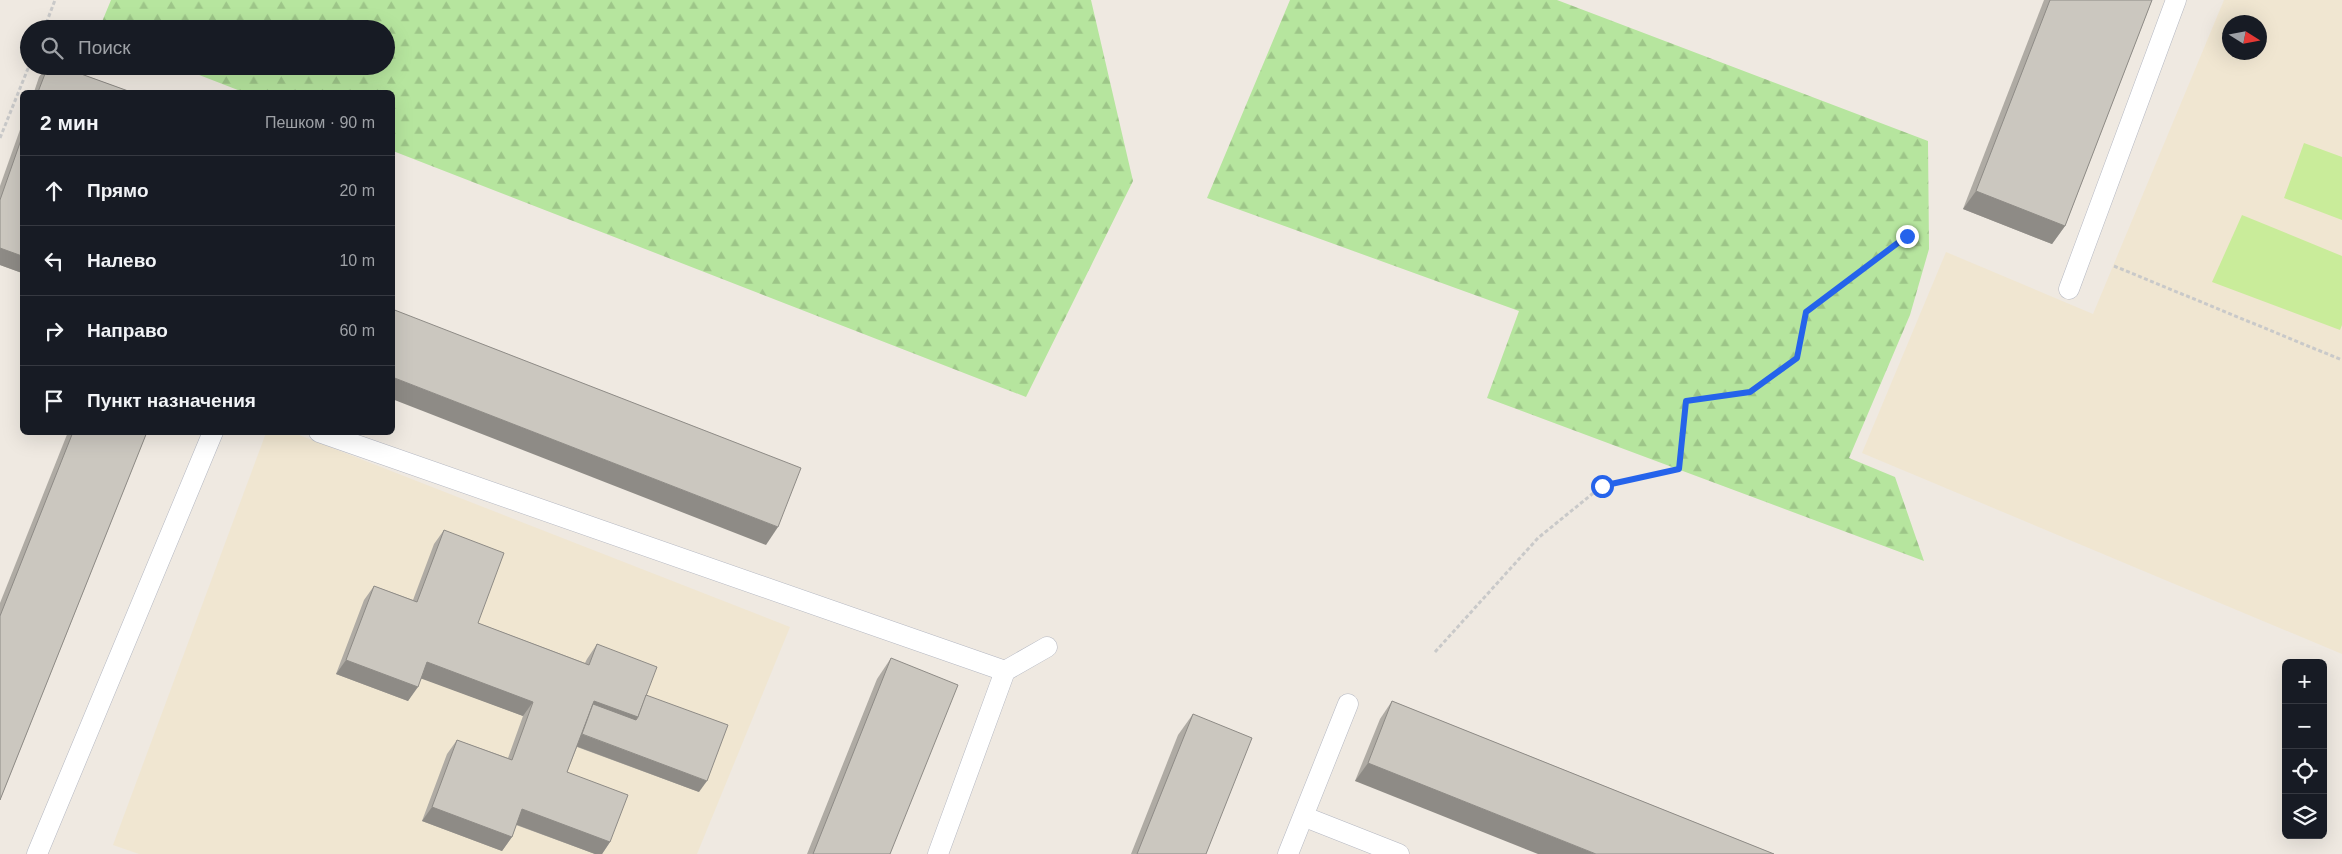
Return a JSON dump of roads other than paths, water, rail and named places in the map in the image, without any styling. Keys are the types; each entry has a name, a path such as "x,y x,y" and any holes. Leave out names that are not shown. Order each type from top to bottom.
{"lane":[{"path":"2069,289 2176,0"},
{"path":"37,854 212,435"},
{"path":"328,435 1005,671"},
{"path":"938,854 1005,671 1048,647"},
{"path":"1288,854 1305,817 1348,704"},
{"path":"1305,817 1398,854"}]}
